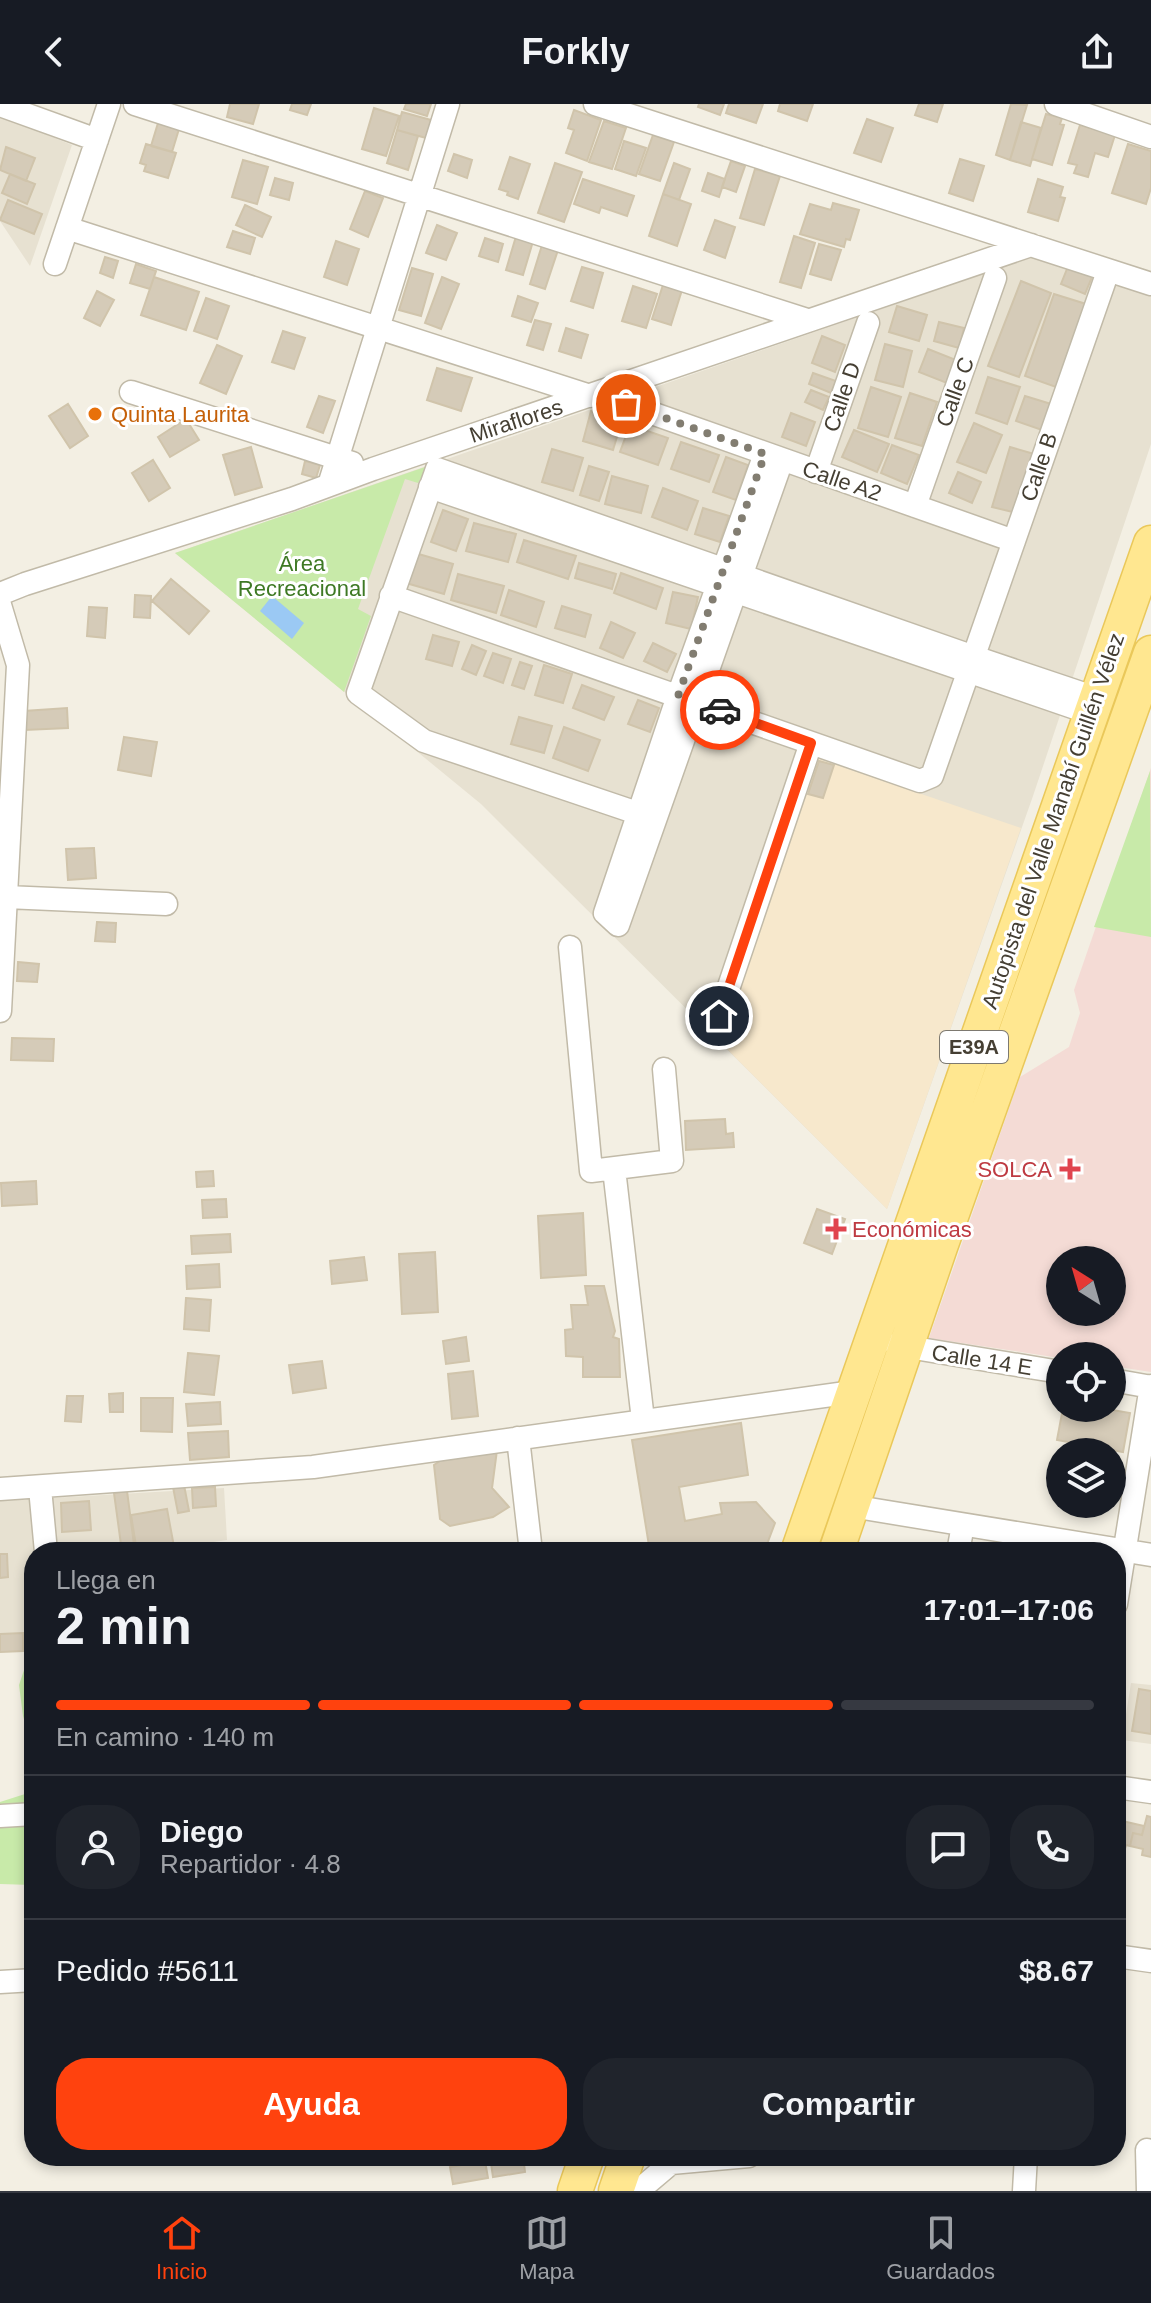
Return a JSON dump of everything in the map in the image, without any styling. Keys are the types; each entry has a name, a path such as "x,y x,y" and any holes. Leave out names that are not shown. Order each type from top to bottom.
{"main road":[{"name":"Autopista del Valle Manabí Guillén Vélez","path":"801,1542 1151,543"},
{"name":"Autopista del Valle Manabí Guillén Vélez","path":"839,1542 1151,653"},
{"path":"1017,925 1054,931"},
{"path":"575,2191 584,2166"},
{"path":"616,2191 625,2166"}],"street":[{"path":"55,264 109,104"},
{"path":"135,104 807,320"},
{"path":"329,485 448,104"},
{"path":"595,104 1151,284"},
{"path":"1056,104 1151,137"},
{"path":"0,105 97,140"},
{"path":"67,228 590,396"},
{"name":"Miraflores","path":"0,594 1031,245"},
{"name":"Calle B","path":"811,743 920,781 932,776 1106,277"},
{"name":"Calle C","path":"915,506 995,278"},
{"name":"Calle D","path":"816,472 868,323"},
{"path":"131,392 373,469"},
{"name":"Calle A2","path":"626,404 1014,541"},
{"path":"774,457 729,580 646,817 424,741 358,693 437,469 729,580 1093,706"},
{"path":"391,596 811,743 719,1016"},
{"path":"0,605 18,665 0,1011"},
{"path":"6,897 166,904"},
{"path":"570,947 591,1171 672,1161 664,1069"},
{"path":"614,1169 643,1420"},
{"name":"Calle 14 E","path":"873,1337 905,1348 1046,1370"},
{"path":"1126,1382 1151,1386 1126,1545"},
{"path":"0,1489 313,1467 853,1392"},
{"path":"518,1438 530,1542"},
{"path":"40,1488 45,1542"},
{"path":"851,1506 1069,1542"},
{"path":"960,1542 963,1525"},
{"path":"1126,1551 1151,1555"},
{"path":"1126,1788 1151,1792"},
{"path":"0,1816 24,1815"},
{"path":"1126,1957 1151,1961"},
{"path":"0,1982 24,1981"},
{"path":"1147,2150 1148,2191"},
{"path":"638,2191 667,2166"},
{"path":"1024,2191 1025,2166"}],"shaded area":[{"path":"0,116 72,145 30,266 0,221"},
{"path":"1049,251 1151,282 1151,444 1033,796 887,1209 481,804 175,553"},
{"path":"816,758 1021,828 887,1209 722,1044"},
{"name":"SOLCA","path":"1151,768 1151,1372 1126,1368 1126,1342 1046,1342 1046,1356 929,1338 1020,1077 1069,1047 1080,1013 1074,990"},
{"path":"224,1488 227,1540 24,1542 24,1650 0,1652 0,1501"},
{"path":"1131,1683 1151,1685 1151,1744 1126,1741"}],"green space":[{"name":"Área Recreacional","path":"428,466 418,483 405,479 358,609 371,616 344,692 175,553"},
{"path":"1150,771 1151,937 1094,927"},
{"path":"24,1670 24,1719 23,1716 19,1685"},
{"path":"24,1794 24,1885 0,1884 0,1802"}],"water":[{"path":"272,596 304,623 292,639 260,611"}],"building":[{"path":"230,104 259,104 253,124 227,117"},
{"path":"292,104 311,104 307,115 290,110"},
{"path":"406,104 431,104 427,116 404,109"},
{"path":"699,104 724,104 720,115 698,107"},
{"path":"729,104 763,104 756,123 726,113"},
{"path":"780,104 813,104 807,121 778,111"},
{"path":"919,104 943,104 937,122 915,115"},
{"path":"1011,104 1027,105 1010,160 996,155"},
{"path":"374,108 399,116 386,156 362,149"},
{"path":"574,110 601,120 587,161 566,153 574,130 568,128"},
{"path":"402,112 431,120 426,138 397,130"},
{"path":"1046,114 1062,118 1060,124 1064,125 1052,165 1032,159"},
{"path":"867,119 893,128 881,162 854,153"},
{"path":"604,121 626,128 612,169 589,162"},
{"path":"1021,122 1041,128 1030,166 1010,160"},
{"path":"158,123 179,129 172,152 151,146"},
{"path":"1080,125 1115,135 1108,157 1095,153 1088,177 1074,173 1077,165 1068,163"},
{"path":"397,130 418,136 408,170 387,163"},
{"path":"653,135 674,142 660,181 639,174"},
{"path":"624,141 646,148 636,176 615,169"},
{"path":"146,144 176,153 168,178 144,171 146,165 140,163"},
{"path":"1128,144 1151,151 1151,188 1146,204 1112,193"},
{"path":"6,147 35,158 26,181 0,170"},
{"path":"454,154 472,160 467,178 448,171"},
{"path":"510,157 530,164 518,199 499,189"},
{"path":"960,159 984,166 973,201 949,193"},
{"path":"243,160 268,167 257,204 232,197"},
{"path":"731,161 745,166 736,192 722,187"},
{"path":"555,163 582,172 564,222 538,213"},
{"path":"674,163 690,169 679,200 663,194"},
{"path":"755,169 780,176 764,225 740,218"},
{"path":"708,173 725,179 719,197 702,191"},
{"path":"10,174 35,184 27,204 2,193"},
{"path":"275,178 293,183 289,200 270,195"},
{"path":"583,179 634,196 627,216 601,207 599,213 574,204"},
{"path":"1038,179 1063,187 1060,197 1065,198 1058,221 1028,212"},
{"path":"365,191 383,198 368,237 350,229"},
{"path":"663,194 691,204 677,246 649,236"},
{"path":"8,200 42,214 34,234 0,220"},
{"path":"833,203 859,210 850,240 846,239 844,247 800,234 810,204 831,210"},
{"path":"245,205 271,217 262,237 236,225"},
{"path":"715,220 735,227 725,258 704,250"},
{"path":"437,225 457,233 446,260 426,253"},
{"path":"233,231 255,238 250,254 227,247"},
{"path":"517,233 534,238 523,275 506,270"},
{"path":"794,236 815,243 801,288 780,282"},
{"path":"485,238 503,244 498,262 479,256"},
{"path":"336,241 359,249 347,285 324,277"},
{"path":"543,242 559,247 545,289 530,284"},
{"path":"819,244 841,250 831,280 810,274"},
{"path":"105,257 118,261 113,278 100,273"},
{"path":"1071,259 1095,270 1085,294 1061,284"},
{"path":"136,264 156,271 150,289 130,283"},
{"path":"582,267 603,273 593,308 571,301"},
{"path":"412,268 433,274 421,316 399,310"},
{"path":"154,277 199,292 186,330 141,315"},
{"path":"442,277 459,284 441,329 425,323"},
{"path":"1021,281 1051,293 1019,377 988,366"},
{"path":"663,285 682,290 671,325 652,319"},
{"path":"633,286 657,294 646,328 622,321"},
{"path":"97,291 114,300 100,326 84,318"},
{"path":"1054,294 1086,304 1056,387 1025,376"},
{"path":"518,296 538,303 531,322 512,316"},
{"path":"206,298 229,306 217,339 194,331"},
{"path":"897,306 927,315 919,341 889,332"},
{"path":"535,320 551,324 543,350 527,345"},
{"path":"939,322 964,328 959,348 934,341"},
{"path":"566,328 588,335 581,358 559,351"},
{"path":"283,331 305,338 294,369 272,362"},
{"path":"822,336 845,345 835,372 812,363"},
{"path":"885,344 912,351 903,387 875,380"},
{"path":"217,345 242,356 226,394 200,383"},
{"path":"928,349 961,362 952,385 919,372"},
{"path":"437,368 472,378 461,411 427,400"},
{"path":"813,373 836,381 831,393 809,384"},
{"path":"988,377 1020,387 1007,424 976,413"},
{"path":"871,387 901,397 888,437 858,428"},
{"path":"811,390 829,397 823,410 805,402"},
{"path":"910,393 937,402 922,446 895,438"},
{"path":"319,396 335,401 323,433 307,427"},
{"path":"1025,396 1051,404 1042,430 1016,421"},
{"path":"68,404 88,436 70,448 49,416"},
{"path":"591,411 622,420 613,450 583,441"},
{"path":"791,413 815,422 806,446 782,437"},
{"path":"186,419 199,440 170,457 158,437"},
{"path":"974,423 1002,435 986,473 957,462"},
{"path":"630,425 668,438 658,465 620,452"},
{"path":"854,430 889,444 877,472 842,457"},
{"path":"681,442 719,455 709,482 671,469"},
{"path":"892,445 919,455 907,484 881,473"},
{"path":"251,447 262,487 235,495 223,455"},
{"path":"1010,447 1034,454 1017,513 992,507"},
{"path":"552,449 583,458 573,491 542,482"},
{"path":"726,457 748,465 736,500 713,492"},
{"path":"153,460 170,488 149,501 132,473"},
{"path":"305,461 320,465 316,478 302,474"},
{"path":"589,466 609,472 599,501 580,495"},
{"path":"958,472 981,482 972,503 949,493"},
{"path":"612,476 648,486 641,513 605,504"},
{"path":"663,488 698,501 687,530 652,517"},
{"path":"703,508 729,516 720,542 695,534"},
{"path":"443,510 468,519 456,551 431,542"},
{"path":"474,523 516,534 508,562 466,551"},
{"path":"524,540 576,556 568,579 517,562"},
{"path":"415,553 453,564 444,594 406,583"},
{"path":"579,563 616,574 612,589 575,578"},
{"path":"621,573 663,588 656,609 614,593"},
{"path":"458,574 504,586 496,613 451,600"},
{"path":"171,579 209,611 189,634 152,601"},
{"path":"509,590 544,602 536,627 501,615"},
{"path":"673,592 698,597 691,629 666,623"},
{"path":"135,595 151,596 150,618 134,617"},
{"path":"562,606 591,615 585,637 555,628"},
{"path":"89,607 107,608 105,638 87,636"},
{"path":"611,622 635,633 623,658 600,648"},
{"path":"433,635 459,642 452,666 426,659"},
{"path":"653,643 676,654 667,672 644,661"},
{"path":"472,645 486,651 476,675 462,669"},
{"path":"493,653 511,659 503,683 484,676"},
{"path":"520,662 532,666 524,689 512,685"},
{"path":"544,665 572,674 563,703 535,695"},
{"path":"582,685 614,697 604,720 573,708"},
{"path":"638,700 659,708 650,732 628,724"},
{"path":"67,708 68,728 25,730 24,711"},
{"path":"519,717 552,726 544,753 511,744"},
{"path":"564,727 600,740 588,771 553,758"},
{"path":"124,737 157,742 151,776 118,770"},
{"path":"819,761 834,765 823,798 808,794"},
{"path":"94,848 96,878 68,880 66,849"},
{"path":"97,922 116,923 115,942 95,941"},
{"path":"18,962 39,964 37,982 17,981"},
{"path":"12,1038 54,1039 53,1061 11,1060"},
{"path":"725,1119 726,1134 733,1133 734,1147 686,1150 685,1121"},
{"path":"213,1171 214,1186 197,1187 196,1172"},
{"path":"36,1181 37,1204 2,1206 1,1183"},
{"path":"226,1199 227,1217 203,1218 202,1200"},
{"path":"817,1209 845,1219 832,1254 804,1243"},
{"path":"583,1213 586,1275 541,1278 538,1216"},
{"path":"230,1234 231,1252 192,1254 191,1236"},
{"path":"435,1252 438,1312 402,1314 399,1254"},
{"path":"364,1257 367,1280 332,1284 330,1261"},
{"path":"219,1264 220,1287 187,1289 186,1266"},
{"path":"585,1286 604,1286 615,1331 613,1337 619,1339 620,1377 583,1377 583,1357 566,1356 565,1330 573,1329 571,1305 588,1305"},
{"path":"186,1298 211,1300 209,1331 184,1329"},
{"path":"466,1337 469,1361 446,1364 443,1341"},
{"path":"188,1353 219,1356 214,1395 184,1392"},
{"path":"322,1361 326,1388 293,1393 289,1365"},
{"path":"473,1371 478,1416 452,1419 448,1374"},
{"path":"123,1393 123,1412 110,1412 109,1394"},
{"path":"67,1396 83,1396 81,1422 65,1421"},
{"path":"141,1398 173,1398 172,1432 141,1431"},
{"path":"220,1402 221,1424 188,1426 186,1404"},
{"path":"1126,1412 1130,1413 1126,1438 1057,1438 1060,1422 1126,1422"},
{"path":"741,1423 748,1475 679,1487 685,1521 722,1514 720,1503 756,1502 775,1523 768,1542 648,1542 632,1440"},
{"path":"228,1431 229,1457 190,1460 188,1433"},
{"path":"497,1450 492,1488 509,1507 493,1517 450,1526 440,1519 434,1465 449,1455"},
{"path":"184,1485 189,1511 178,1513 173,1487"},
{"path":"215,1487 216,1506 193,1508 192,1488"},
{"path":"127,1491 134,1542 121,1542 114,1493"},
{"path":"89,1501 91,1530 62,1532 61,1503"},
{"path":"167,1509 173,1542 135,1542 131,1515"},
{"path":"0,1554 7,1554 8,1577 0,1578"},
{"path":"23,1633 23,1651 0,1652 0,1634"},
{"path":"1139,1689 1151,1691 1151,1734 1132,1731"},
{"path":"1147,1816 1151,1817 1151,1857 1142,1855 1143,1849 1130,1846 1133,1833 1142,1835"},
{"path":"1126,1822 1144,1826 1142,1835 1133,1833 1130,1846 1126,1845"},
{"path":"486,2166 488,2178 453,2184 450,2167"},
{"path":"491,2166 524,2166 525,2172 493,2177"}],"way so far":[{"path":"626,404 765,454 678,696 720,710"}],"place":[{"name":"Quinta Laurita","path":"95,414"},
{"name":"SOLCA","path":"1070,1169"},
{"name":"Económicas","path":"836,1229"}],"route":[{"path":"719,1016 811,743 720,710"}]}
